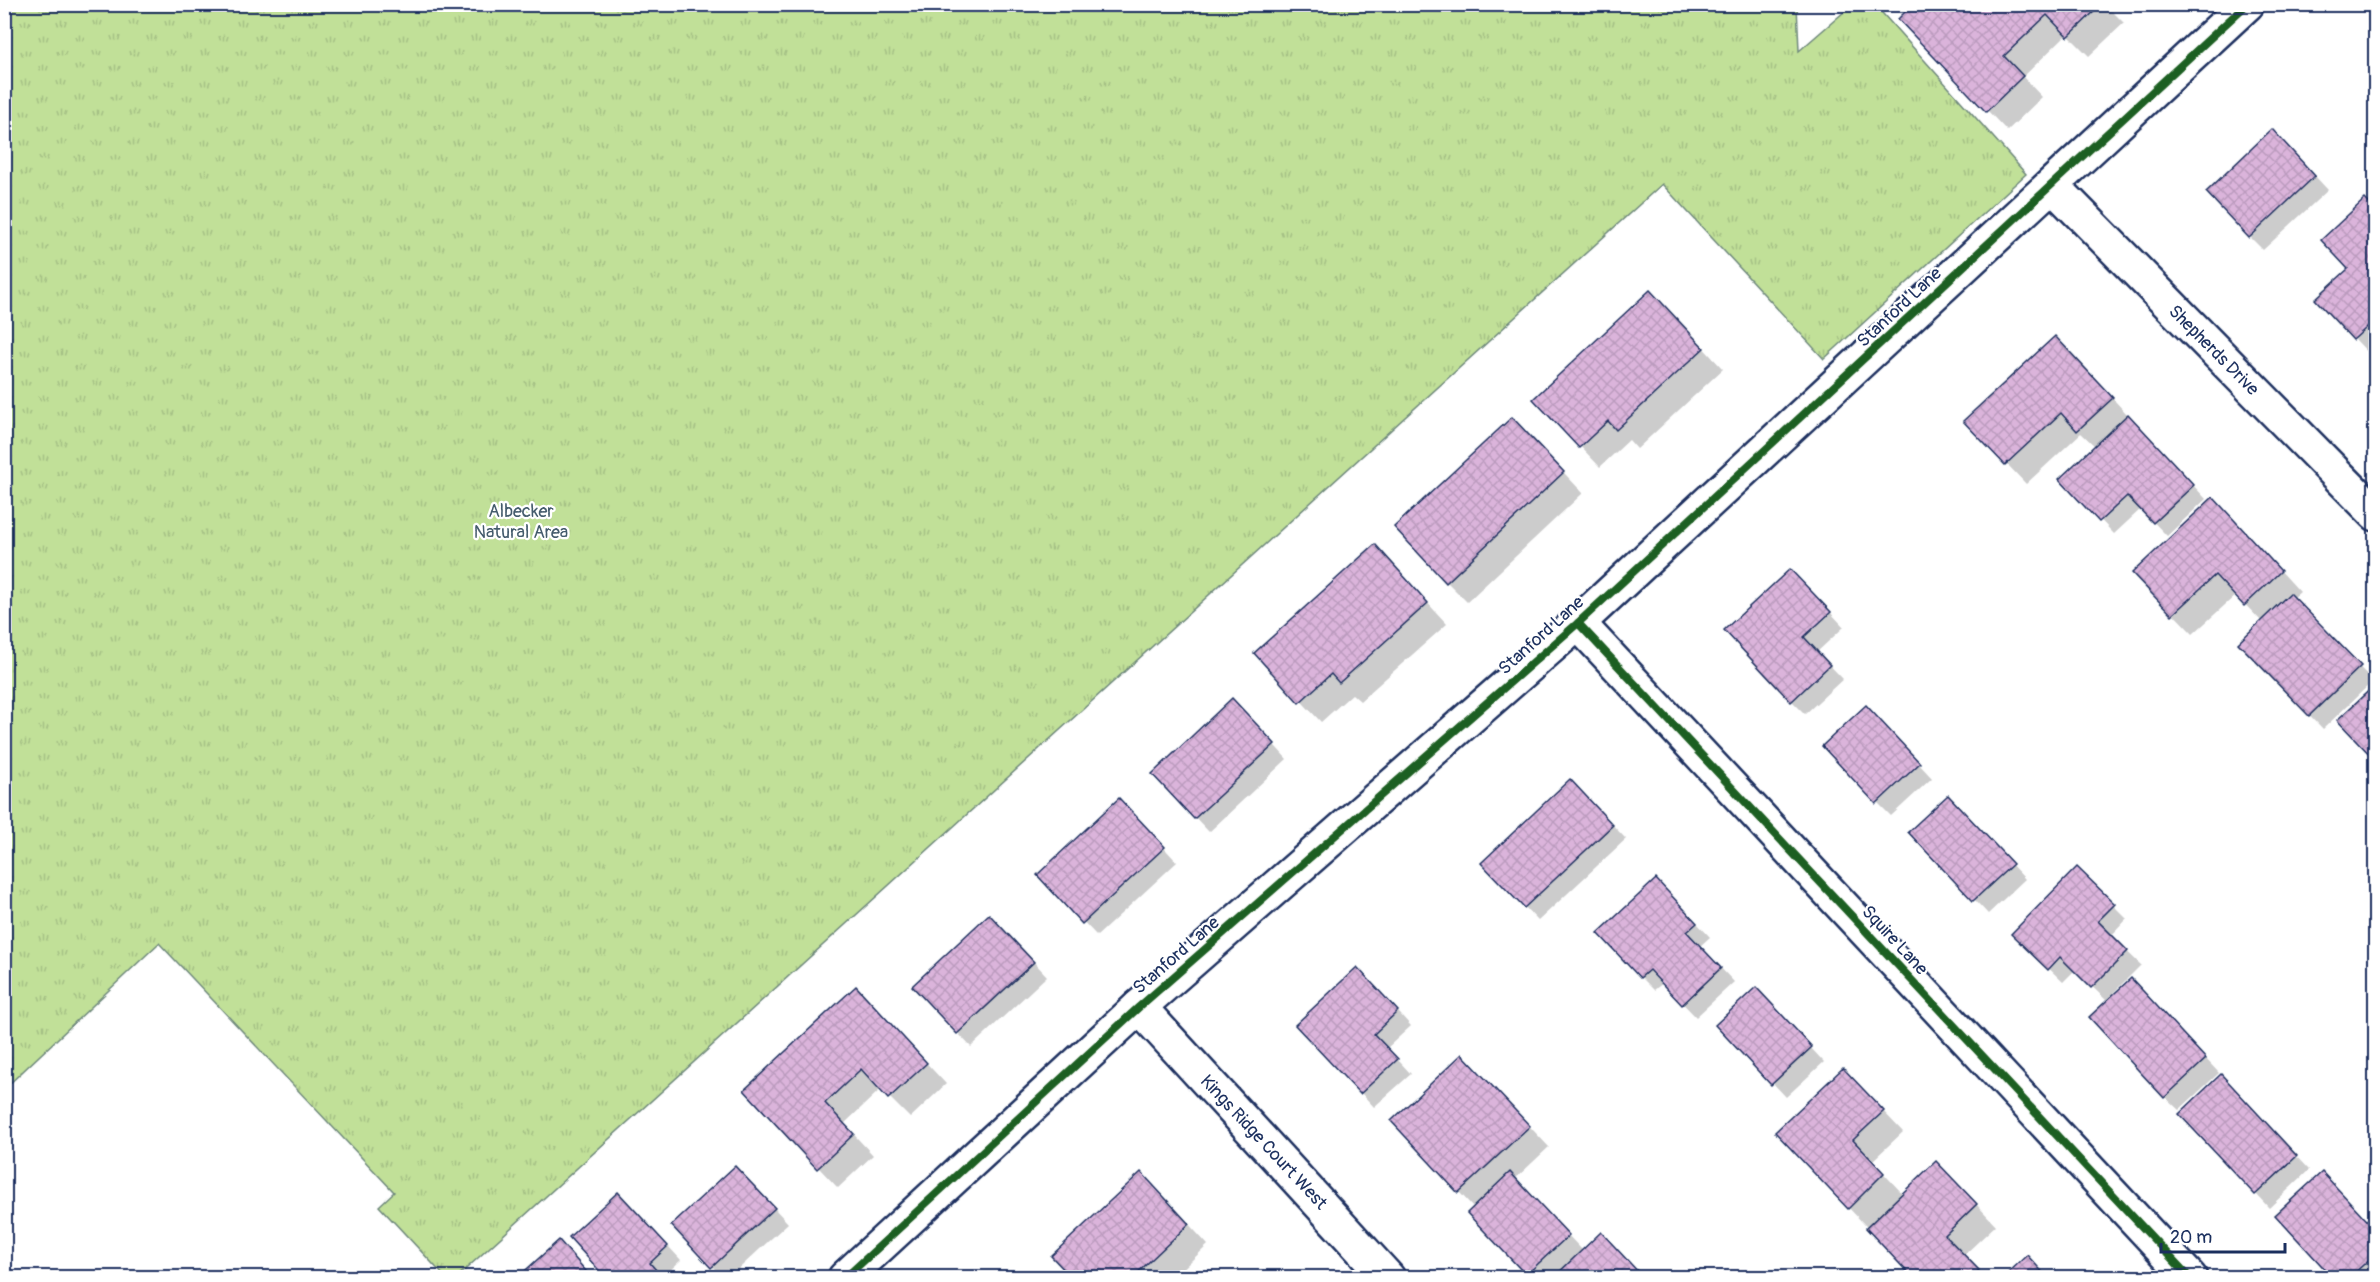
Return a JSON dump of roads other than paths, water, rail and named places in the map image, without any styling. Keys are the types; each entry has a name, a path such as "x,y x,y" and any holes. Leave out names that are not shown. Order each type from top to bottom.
{"street":[{"name":"Stanford Lane","path":"845,1278 1140,1007 1578,623 2247,4"},
{"name":"Shepherds Drive","path":"2052,186 2376,514"},
{"name":"Squire Lane","path":"1578,623 2190,1278"},
{"name":"Kings Ridge Court West","path":"1140,1007 1388,1278"}],"park label":[{"name":"Albecker Natural Area","path":"521,521"}]}
